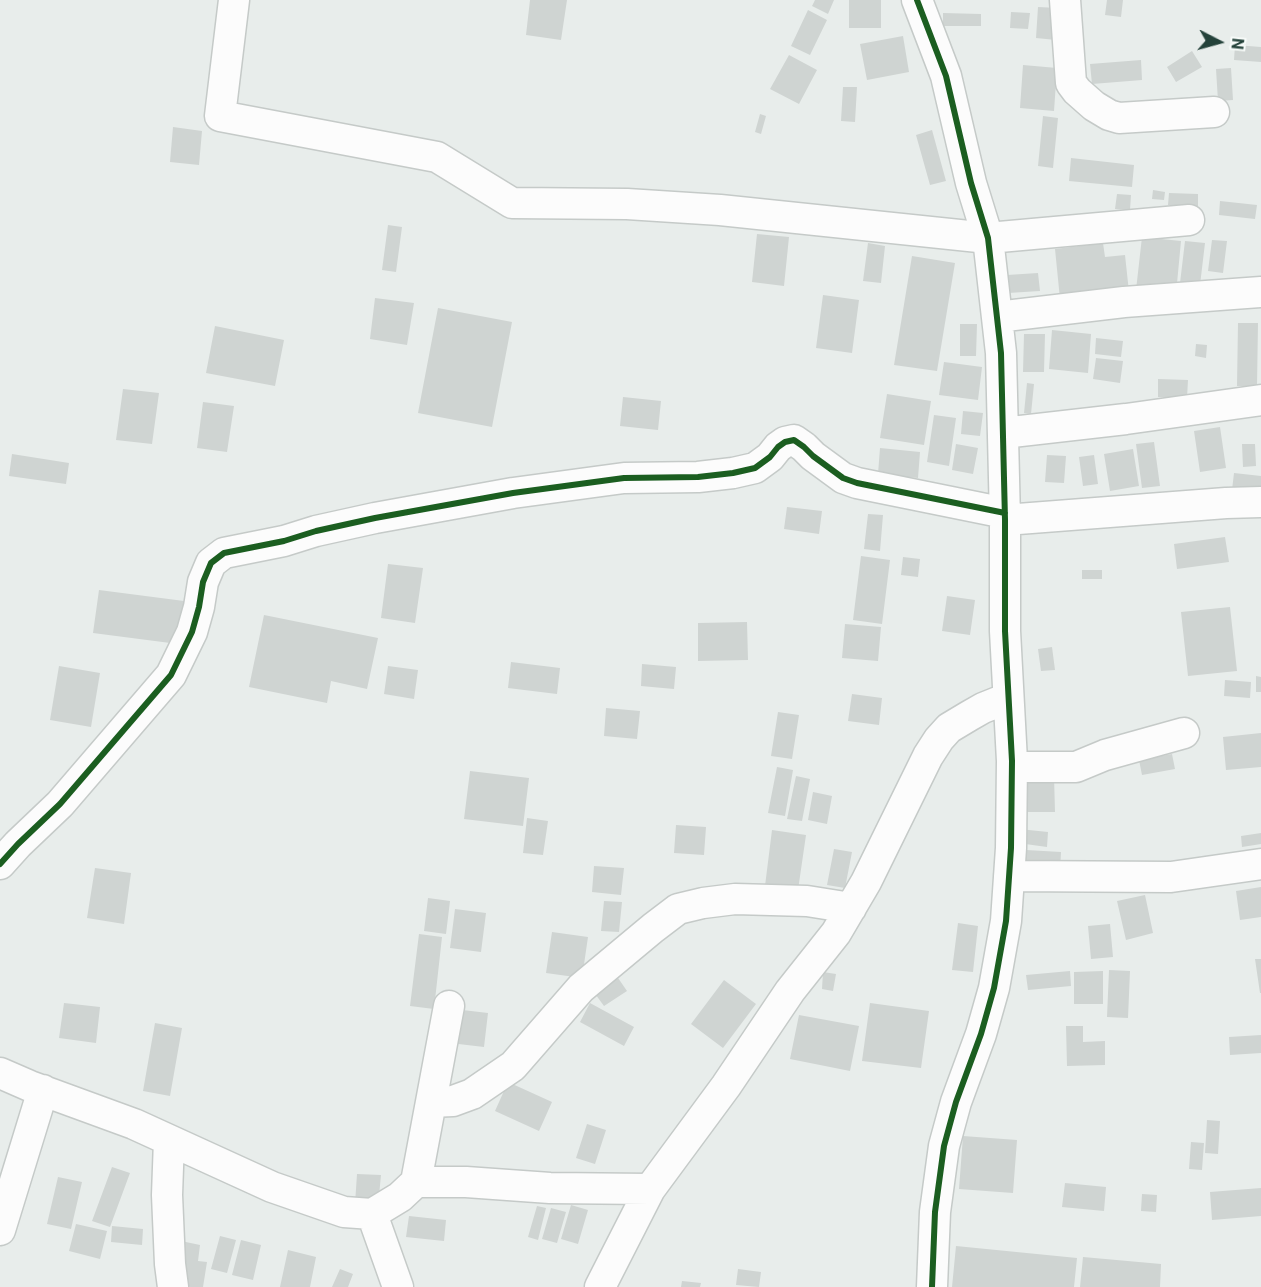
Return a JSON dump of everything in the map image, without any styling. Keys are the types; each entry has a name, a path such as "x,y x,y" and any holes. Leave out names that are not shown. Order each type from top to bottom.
{"street":[{"path":"234,0 219,116 437,157 512,203 627,204 720,210 988,238 1189,220"},
{"path":"917,0 946,76 971,183 988,238 1001,353 1005,631 1012,767 1006,921 994,988 981,1034 956,1102 944,1146 935,1212 932,1287"},
{"path":"1065,0 1071,83 1077,92 1094,106 1119,118 1214,112"},
{"path":"997,318 1124,302 1261,292"},
{"path":"1003,433 1261,400"},
{"path":"0,864 60,804 171,675 192,632 203,582 211,563 224,554 375,518 513,494 624,478 698,477 733,473 755,468 770,457 778,447 794,440 843,478 1005,516 1261,502"},
{"path":"600,1287 650,1189 726,1086 790,991 836,933 866,882 928,756 939,739 949,728 969,716 1008,698"},
{"path":"1012,767 1076,767 1105,755 1185,733"},
{"path":"1009,876 1171,877 1261,864"},
{"path":"431,1102 453,1101 472,1094 513,1066 581,988 678,909 735,899 807,902 851,908"},
{"path":"0,1073 135,1124 272,1187 344,1212 372,1214 400,1197 416,1182 449,1006"},
{"path":"0,1230 42,1090"},
{"path":"169,1140 167,1195 173,1287"},
{"path":"416,1182 466,1182 550,1188 650,1189"},
{"path":"372,1214 398,1287"}],"building":[{"path":"530,0 567,0 561,40 526,35"},
{"path":"815,0 834,0 828,14 812,6"},
{"path":"849,0 881,0 881,28 849,28"},
{"path":"1107,0 1123,0 1121,17 1105,15"},
{"path":"1038,7 1058,8 1056,40 1036,38"},
{"path":"808,10 827,20 810,55 791,46"},
{"path":"1011,12 1030,13 1028,29 1010,28"},
{"path":"943,13 981,14 981,26 943,26"},
{"path":"903,36 909,72 867,80 860,44"},
{"path":"1235,45 1261,47 1261,62 1234,60"},
{"path":"1192,51 1202,67 1176,82 1167,67"},
{"path":"789,55 817,70 799,104 770,89"},
{"path":"1141,60 1142,80 1092,84 1090,64"},
{"path":"1023,65 1057,68 1054,111 1020,108"},
{"path":"1231,68 1233,100 1218,101 1216,69"},
{"path":"843,87 857,87 855,122 841,121"},
{"path":"760,114 766,116 761,134 755,132"},
{"path":"1043,116 1058,118 1053,168 1038,166"},
{"path":"173,127 202,131 199,165 170,162"},
{"path":"932,130 946,181 930,185 916,135"},
{"path":"1071,158 1134,165 1132,187 1069,181"},
{"path":"1153,190 1165,192 1164,200 1152,199"},
{"path":"1169,193 1198,194 1198,206 1168,205"},
{"path":"1117,194 1131,195 1130,210 1115,209"},
{"path":"1220,201 1257,205 1255,219 1219,215"},
{"path":"388,225 402,227 396,272 382,270"},
{"path":"757,234 789,237 784,286 752,282"},
{"path":"1142,237 1181,241 1176,294 1136,290"},
{"path":"1212,240 1227,241 1223,273 1208,271"},
{"path":"1185,241 1205,243 1200,285 1180,283"},
{"path":"868,243 885,246 881,283 863,281"},
{"path":"1103,243 1105,257 1125,255 1129,292 1060,299 1055,249"},
{"path":"912,256 955,263 937,371 894,365"},
{"path":"1038,273 1040,291 1008,293 1007,275"},
{"path":"823,295 859,300 852,353 816,348"},
{"path":"375,298 414,303 407,345 370,339"},
{"path":"438,308 512,322 492,427 418,413"},
{"path":"1238,323 1258,323 1257,386 1237,386"},
{"path":"960,324 977,324 976,356 960,356"},
{"path":"215,326 284,340 275,386 206,373"},
{"path":"1052,330 1091,334 1088,373 1049,369"},
{"path":"1024,334 1045,334 1044,372 1023,372"},
{"path":"1096,338 1123,341 1121,357 1095,354"},
{"path":"1196,344 1207,345 1206,358 1195,356"},
{"path":"1096,358 1123,361 1120,383 1093,379"},
{"path":"944,362 982,367 978,400 939,395"},
{"path":"1158,379 1188,380 1187,398 1158,397"},
{"path":"1027,383 1034,384 1031,414 1024,413"},
{"path":"123,389 159,393 152,444 116,440"},
{"path":"887,394 931,401 924,445 880,438"},
{"path":"623,397 661,401 658,430 620,426"},
{"path":"203,402 234,406 227,452 197,448"},
{"path":"963,411 983,413 980,436 961,434"},
{"path":"934,415 956,418 949,466 927,462"},
{"path":"1220,427 1226,468 1200,472 1194,431"},
{"path":"1154,442 1160,486 1142,488 1136,444"},
{"path":"956,444 978,448 973,474 952,470"},
{"path":"1242,444 1255,444 1256,466 1243,467"},
{"path":"880,448 920,452 918,478 878,474"},
{"path":"1133,449 1139,486 1110,491 1104,454"},
{"path":"12,454 69,463 66,484 9,476"},
{"path":"1047,455 1066,456 1064,483 1045,482"},
{"path":"1094,455 1098,484 1083,486 1079,457"},
{"path":"1234,473 1261,476 1261,492 1232,490"},
{"path":"787,507 822,511 819,534 784,529"},
{"path":"868,514 883,515 880,551 864,549"},
{"path":"1225,537 1229,562 1177,569 1174,544"},
{"path":"861,556 890,560 882,624 853,620"},
{"path":"903,557 920,559 918,577 901,575"},
{"path":"388,564 423,568 415,623 381,618"},
{"path":"1082,570 1102,570 1102,579 1082,579"},
{"path":"99,590 184,601 178,644 93,633"},
{"path":"947,596 975,600 970,635 942,631"},
{"path":"1230,607 1237,671 1188,676 1181,612"},
{"path":"264,615 378,638 367,689 331,681 327,703 249,687"},
{"path":"747,622 748,660 698,661 698,623"},
{"path":"845,624 881,627 878,661 842,658"},
{"path":"1052,647 1055,670 1041,671 1038,649"},
{"path":"511,662 560,668 557,694 508,688"},
{"path":"642,664 676,667 674,689 641,686"},
{"path":"59,666 100,673 91,727 50,720"},
{"path":"388,666 418,670 414,699 384,694"},
{"path":"1256,676 1261,677 1261,692 1256,692"},
{"path":"1225,680 1251,682 1250,698 1224,696"},
{"path":"852,694 882,698 879,725 848,721"},
{"path":"606,708 640,711 637,739 604,736"},
{"path":"778,712 799,715 792,759 771,756"},
{"path":"1261,733 1261,767 1226,770 1223,737"},
{"path":"1172,754 1175,769 1142,775 1139,760"},
{"path":"777,767 793,770 785,816 768,813"},
{"path":"470,771 529,778 523,826 464,819"},
{"path":"796,776 810,779 802,821 787,819"},
{"path":"1023,776 1054,776 1055,812 1024,812"},
{"path":"813,792 832,796 827,824 808,820"},
{"path":"527,818 548,821 543,855 523,853"},
{"path":"676,825 706,827 704,855 674,853"},
{"path":"1019,829 1048,832 1047,847 1018,843"},
{"path":"772,830 806,835 798,890 765,886"},
{"path":"1261,833 1261,844 1242,847 1241,836"},
{"path":"834,849 852,852 845,888 827,885"},
{"path":"1026,850 1061,852 1060,871 1024,868"},
{"path":"594,866 624,868 621,895 592,892"},
{"path":"95,868 131,873 124,924 87,918"},
{"path":"1261,887 1261,917 1240,920 1236,891"},
{"path":"1145,895 1153,933 1126,940 1117,901"},
{"path":"428,898 450,901 446,934 424,931"},
{"path":"604,901 622,902 619,932 601,931"},
{"path":"455,909 486,913 481,952 450,948"},
{"path":"958,923 978,926 973,972 952,970"},
{"path":"1110,924 1113,957 1091,959 1088,926"},
{"path":"552,932 588,937 582,978 546,973"},
{"path":"419,934 442,937 434,1009 410,1006"},
{"path":"1255,959 1261,959 1261,993 1260,993"},
{"path":"1109,970 1130,971 1128,1018 1107,1017"},
{"path":"1070,971 1071,986 1028,990 1026,975"},
{"path":"1103,971 1103,1004 1074,1004 1074,972"},
{"path":"823,972 836,974 833,991 822,989"},
{"path":"616,975 627,991 604,1006 593,991"},
{"path":"724,980 756,1004 723,1048 691,1024"},
{"path":"64,1003 100,1007 96,1043 59,1038"},
{"path":"590,1003 634,1027 624,1046 580,1022"},
{"path":"870,1003 929,1011 921,1068 862,1061"},
{"path":"454,1009 488,1013 484,1047 450,1043"},
{"path":"799,1015 859,1026 850,1071 790,1059"},
{"path":"155,1023 182,1028 170,1096 143,1091"},
{"path":"1066,1026 1083,1026 1083,1042 1105,1041 1105,1065 1067,1066"},
{"path":"1261,1035 1261,1053 1230,1055 1229,1037"},
{"path":"508,1082 552,1102 539,1131 495,1111"},
{"path":"1207,1120 1220,1121 1218,1154 1205,1153"},
{"path":"587,1124 606,1130 595,1164 576,1158"},
{"path":"963,1136 1017,1140 1013,1193 959,1189"},
{"path":"1191,1142 1204,1143 1202,1170 1189,1169"},
{"path":"112,1167 130,1173 110,1227 92,1221"},
{"path":"357,1174 381,1175 378,1206 355,1204"},
{"path":"58,1177 82,1182 71,1229 47,1224"},
{"path":"1065,1183 1106,1187 1104,1211 1062,1207"},
{"path":"1261,1188 1261,1216 1212,1220 1210,1192"},
{"path":"1142,1194 1157,1195 1156,1212 1141,1211"},
{"path":"571,1205 588,1210 578,1244 561,1239"},
{"path":"537,1206 546,1208 538,1240 528,1237"},
{"path":"551,1208 566,1212 557,1243 542,1239"},
{"path":"409,1216 446,1220 444,1241 406,1237"},
{"path":"76,1224 107,1231 100,1259 69,1251"},
{"path":"112,1226 143,1229 142,1245 111,1242"},
{"path":"220,1236 236,1240 227,1273 211,1269"},
{"path":"241,1240 261,1245 253,1280 232,1275"},
{"path":"181,1241 200,1245 198,1261 207,1262 203,1287 174,1285"},
{"path":"956,1246 1077,1258 1074,1287 952,1287"},
{"path":"288,1250 316,1257 310,1287 280,1287"},
{"path":"1083,1257 1161,1264 1160,1287 1080,1287"},
{"path":"340,1269 353,1274 348,1287 332,1287"},
{"path":"738,1269 761,1272 759,1287 736,1285"},
{"path":"682,1281 701,1283 700,1287 681,1287"}],"cycle path":[{"path":"917,0 946,76 971,183 988,238 1001,353 1005,631 1012,761 1011,848 1006,921 994,988 981,1034 956,1102 944,1146 935,1212 932,1287"},
{"path":"0,864 60,804 171,675 192,632 203,582 211,563 224,553 284,541 316,531 375,518 513,493 624,478 698,477 733,473 755,468 770,457 778,447 794,440 843,478 857,483 1005,513"}]}
